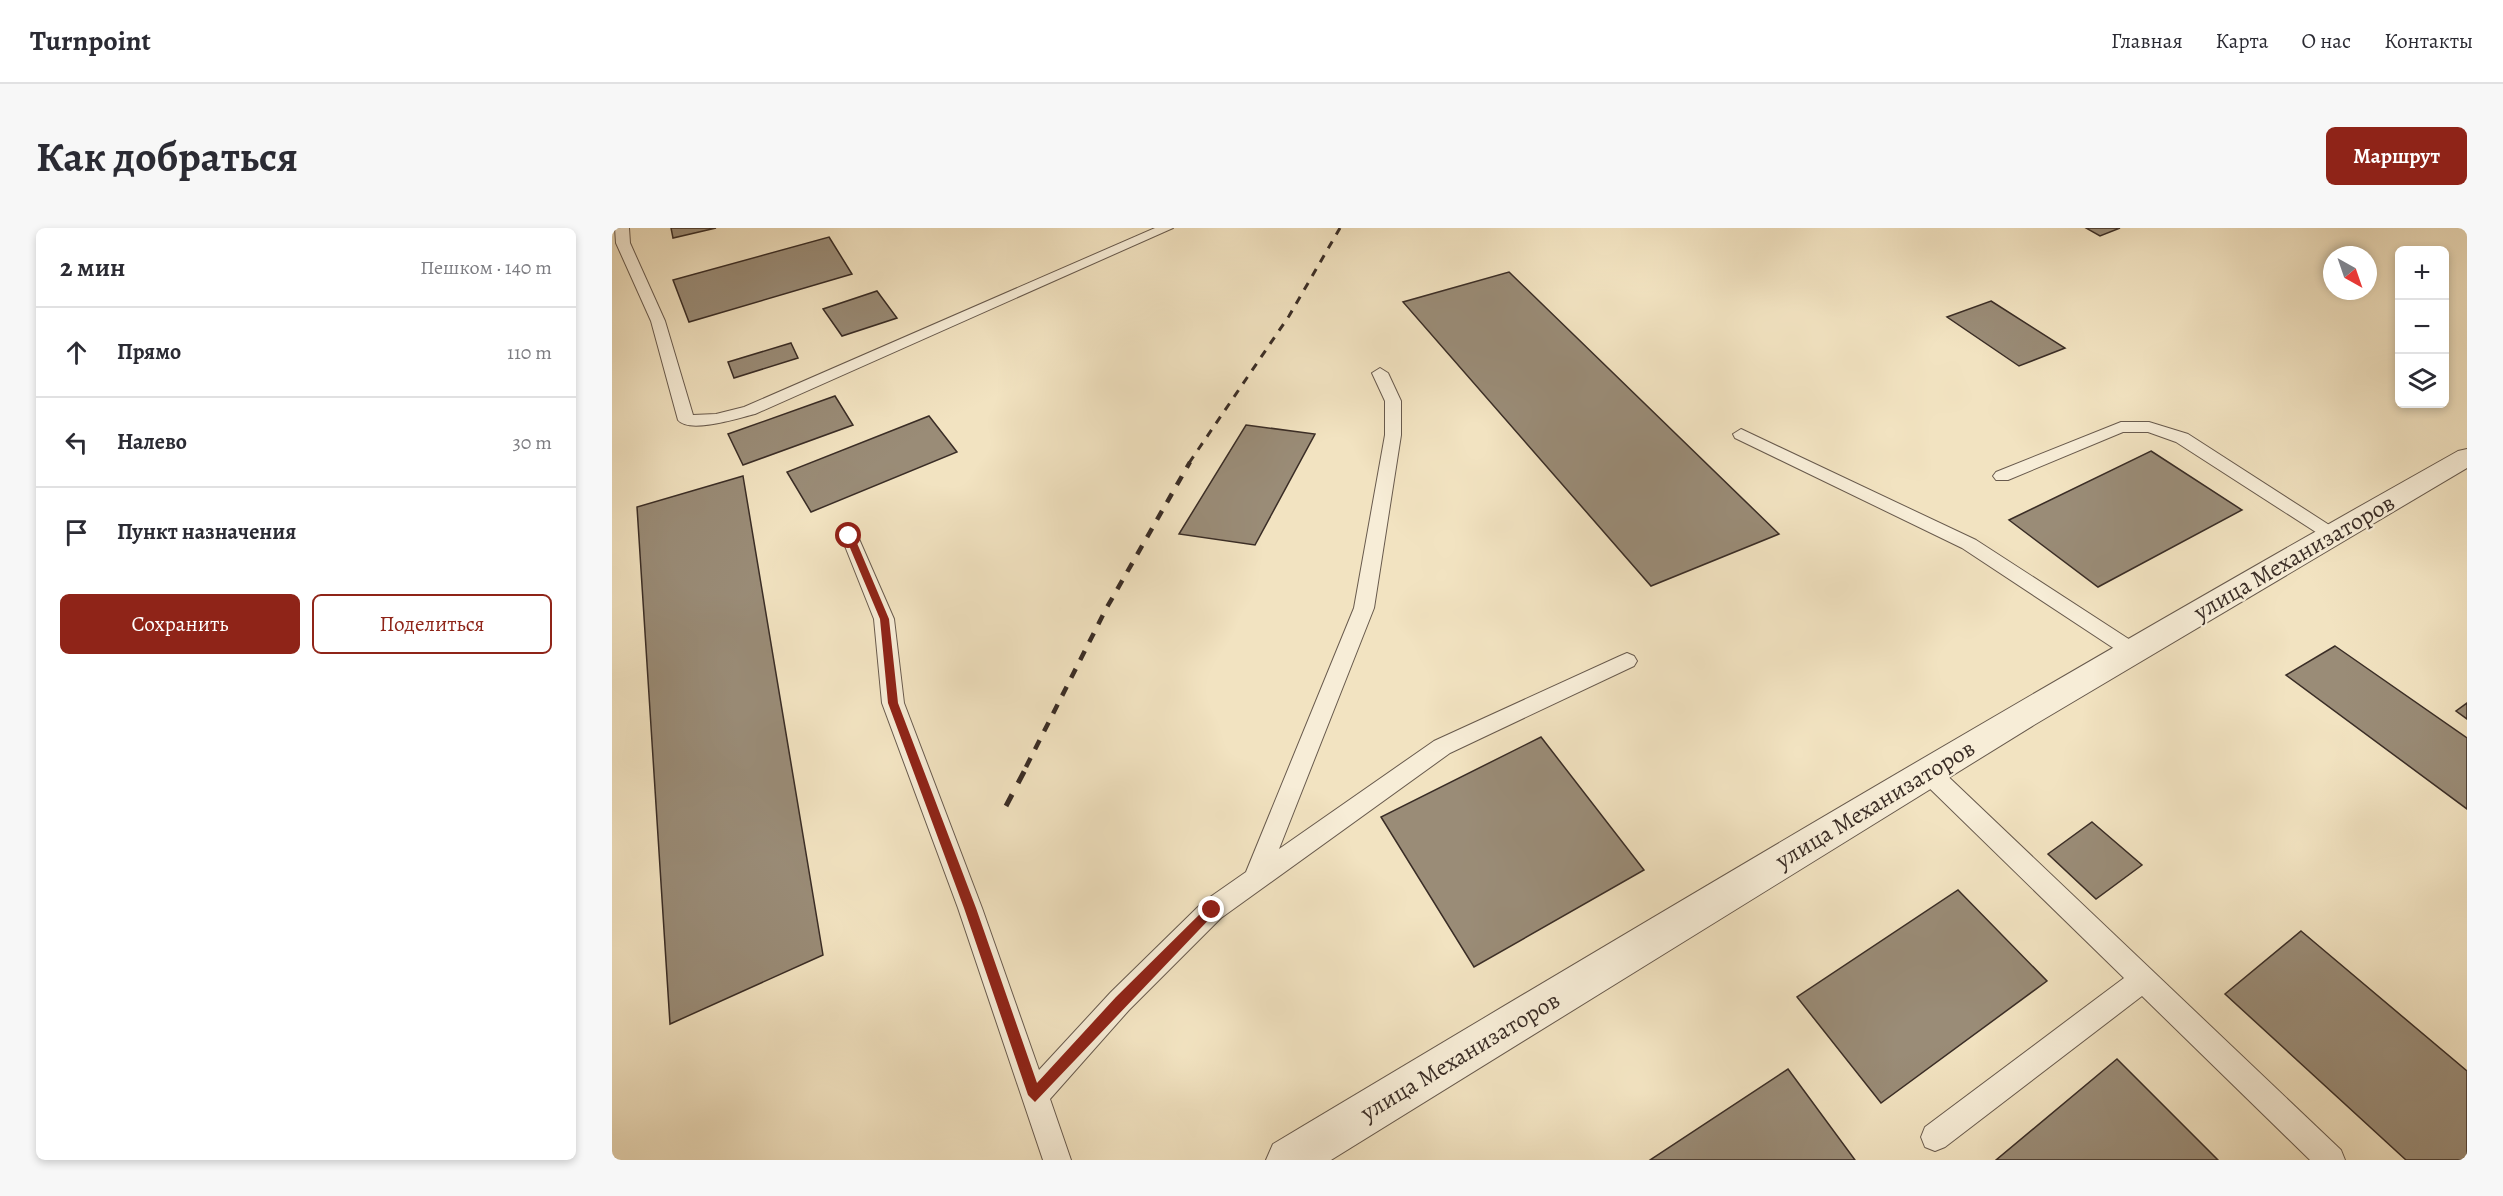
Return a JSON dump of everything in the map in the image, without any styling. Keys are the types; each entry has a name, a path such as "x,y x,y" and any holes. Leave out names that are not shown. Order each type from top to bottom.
{"street":[{"name":"улица Механизаторов","path":"1289,1160 1928,772 2331,534 2467,458"}],"lane":[{"path":"622,228 623,243 658,321 686,420 716,419 750,411 1166,228"},
{"path":"1256,879 1364,608 1393,435 1392,401 1380,373"},
{"path":"2002,476 2121,427 2149,427 2182,438 2331,534"},
{"path":"1741,434 1969,544 2134,652"},
{"path":"849,536 884,619 893,703 970,908 1057,1160"},
{"path":"1035,1095 1120,1001 1212,910 1442,747 1627,661"},
{"path":"1928,772 2331,1160"},
{"path":"1935,1137 2144,979"}],"building":[{"path":"671,228 716,228 673,238"},
{"path":"2086,228 2120,228 2100,236"},
{"path":"829,237 852,274 689,322 673,280"},
{"path":"1509,272 1779,534 1651,586 1403,302"},
{"path":"877,291 897,318 842,336 823,309"},
{"path":"1991,301 2065,348 2019,366 1947,317"},
{"path":"791,343 798,358 734,378 728,362"},
{"path":"835,396 853,425 743,465 728,434"},
{"path":"929,416 957,452 811,512 787,472"},
{"path":"1246,425 1315,434 1255,545 1179,534"},
{"path":"2151,451 2242,510 2098,587 2009,520"},
{"path":"743,476 823,955 670,1024 637,507"},
{"path":"2335,646 2467,738 2467,809 2286,675"},
{"path":"2467,703 2467,719 2456,711"},
{"path":"1541,737 1644,870 1474,967 1381,817"},
{"path":"2092,822 2142,865 2096,899 2048,854"},
{"path":"1958,890 2047,981 1881,1103 1797,997"},
{"path":"2301,931 2467,1071 2467,1160 2406,1160 2225,994"},
{"path":"2117,1059 2218,1160 1996,1160"},
{"path":"1788,1069 1855,1160 1650,1160"}],"railway":[{"path":"1189,463 1289,316 1340,228"},
{"path":"1026,767 1106,609 1190,462"},
{"path":"1006,806 1027,766"}],"route":[{"path":"849,536 884,619 893,703 970,908 1035,1095 1120,1001 1212,910"}]}
